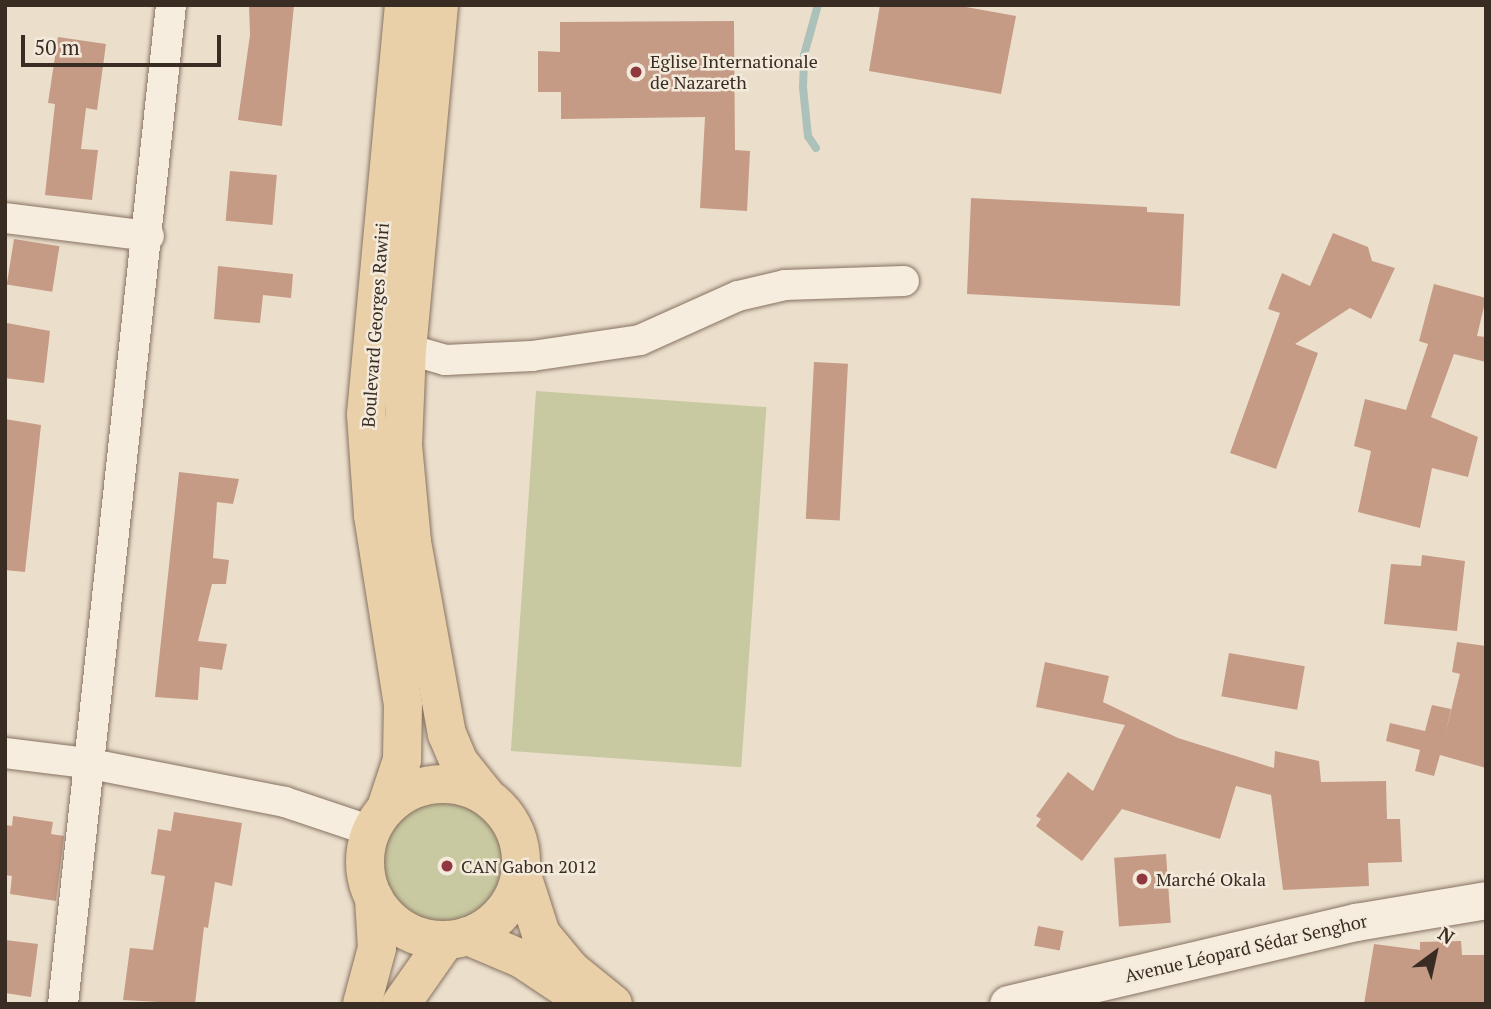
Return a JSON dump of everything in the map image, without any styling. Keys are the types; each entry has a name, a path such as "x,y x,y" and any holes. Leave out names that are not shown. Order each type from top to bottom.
{"main road":[{"name":"Boulevard Georges Rawiri","path":"378,820 402,760 403,705 373,515 366,414 404,5"},
{"name":"Boulevard Georges Rawiri","path":"439,5 407,349 406,478 432,657 447,734 458,762 486,796"},
{"path":"362,1004 377,948 374,898 366,865 378,820 407,792 434,784 461,786 486,796 515,829 521,872 541,934 571,970 612,1004"},
{"path":"401,1004 457,938 504,912 521,872"},
{"path":"374,898 404,929 457,938 522,959 590,1004"}],"street":[{"path":"63,1004 86,763 149,236 171,5"},
{"path":"5,218 149,236"},
{"path":"407,349 445,360 532,356 640,340 738,296 785,285 904,281"},
{"path":"5,753 86,763 378,820"},
{"name":"Avenue Léopard Sédar Senghor","path":"1008,1004 1356,922 1486,900"}],"green space":[{"path":"536,391 766,407 741,767 511,751"},
{"path":"442,800 466,805 486,819 500,839 505,863 500,887 486,907 466,921 442,926 418,921 398,907 384,887 379,863 384,839 398,819 418,805"}],"building":[{"path":"249,5 294,5 282,126 238,120 250,35"},
{"path":"880,5 955,5 1016,16 1001,94 869,71"},
{"name":"Eglise Internationale de Nazareth","path":"734,21 735,150 750,151 747,211 700,208 705,117 561,119 561,92 538,92 538,51 560,52 560,22"},
{"path":"58,37 106,44 97,110 86,108 81,149 98,150 92,200 45,195 55,104 48,103"},
{"path":"230,171 277,175 272,225 226,221"},
{"path":"971,198 1147,207 1147,212 1184,214 1180,306 967,294"},
{"path":"1333,233 1368,247 1372,261 1395,268 1371,319 1350,308 1295,344 1318,353 1276,469 1230,453 1280,313 1268,309 1282,273 1310,286"},
{"path":"14,239 59,246 52,292 7,284"},
{"path":"218,266 293,274 291,298 263,295 260,323 214,319"},
{"path":"1434,284 1486,298 1477,336 1486,337 1486,362 1454,354 1431,417 1478,437 1468,477 1432,468 1420,528 1358,512 1371,451 1354,446 1365,399 1406,410 1428,344 1419,341"},
{"path":"7,323 50,331 44,383 5,378"},
{"path":"814,362 848,364 840,521 806,519"},
{"path":"5,419 41,425 25,572 5,570"},
{"path":"179,472 239,479 233,504 217,502 213,558 229,560 226,584 212,584 198,641 227,644 222,670 200,667 198,700 155,697"},
{"path":"1422,555 1465,561 1457,631 1384,624 1391,564 1421,566"},
{"path":"1457,642 1486,646 1486,768 1440,755 1434,776 1415,771 1420,750 1386,741 1390,723 1425,731 1432,705 1451,709 1445,735 1460,674 1452,672"},
{"path":"1229,653 1305,666 1297,710 1221,696"},
{"path":"1045,662 1109,676 1103,702 1178,738 1274,768 1275,751 1319,761 1321,782 1386,781 1387,819 1400,819 1402,862 1368,863 1369,886 1283,890 1271,795 1236,786 1220,839 1122,809 1082,861 1036,826 1041,819 1036,816 1068,772 1093,791 1125,725 1036,707"},
{"path":"174,812 242,823 232,886 215,882 208,928 204,927 195,1004 123,1000 130,948 153,950 165,876 151,874 158,829 171,831"},
{"path":"13,816 53,822 51,834 64,836 56,901 10,894 12,876 5,875 5,825 12,826"},
{"name":"Marché Okala","path":"1166,854 1171,923 1119,926 1114,858"},
{"path":"1038,926 1064,931 1060,951 1034,946"},
{"path":"5,940 38,944 31,997 5,993"},
{"path":"1461,941 1462,955 1486,955 1486,1004 1364,1004 1374,944 1420,950 1420,942"}],"waterway":[{"path":"816,148 808,136 803,88 804,55 818,5"}],"place":[{"name":"Eglise Internationale de Nazareth","path":"636,72"},
{"name":"CAN Gabon 2012","path":"447,866"},
{"name":"Marché Okala","path":"1142,879"}]}
